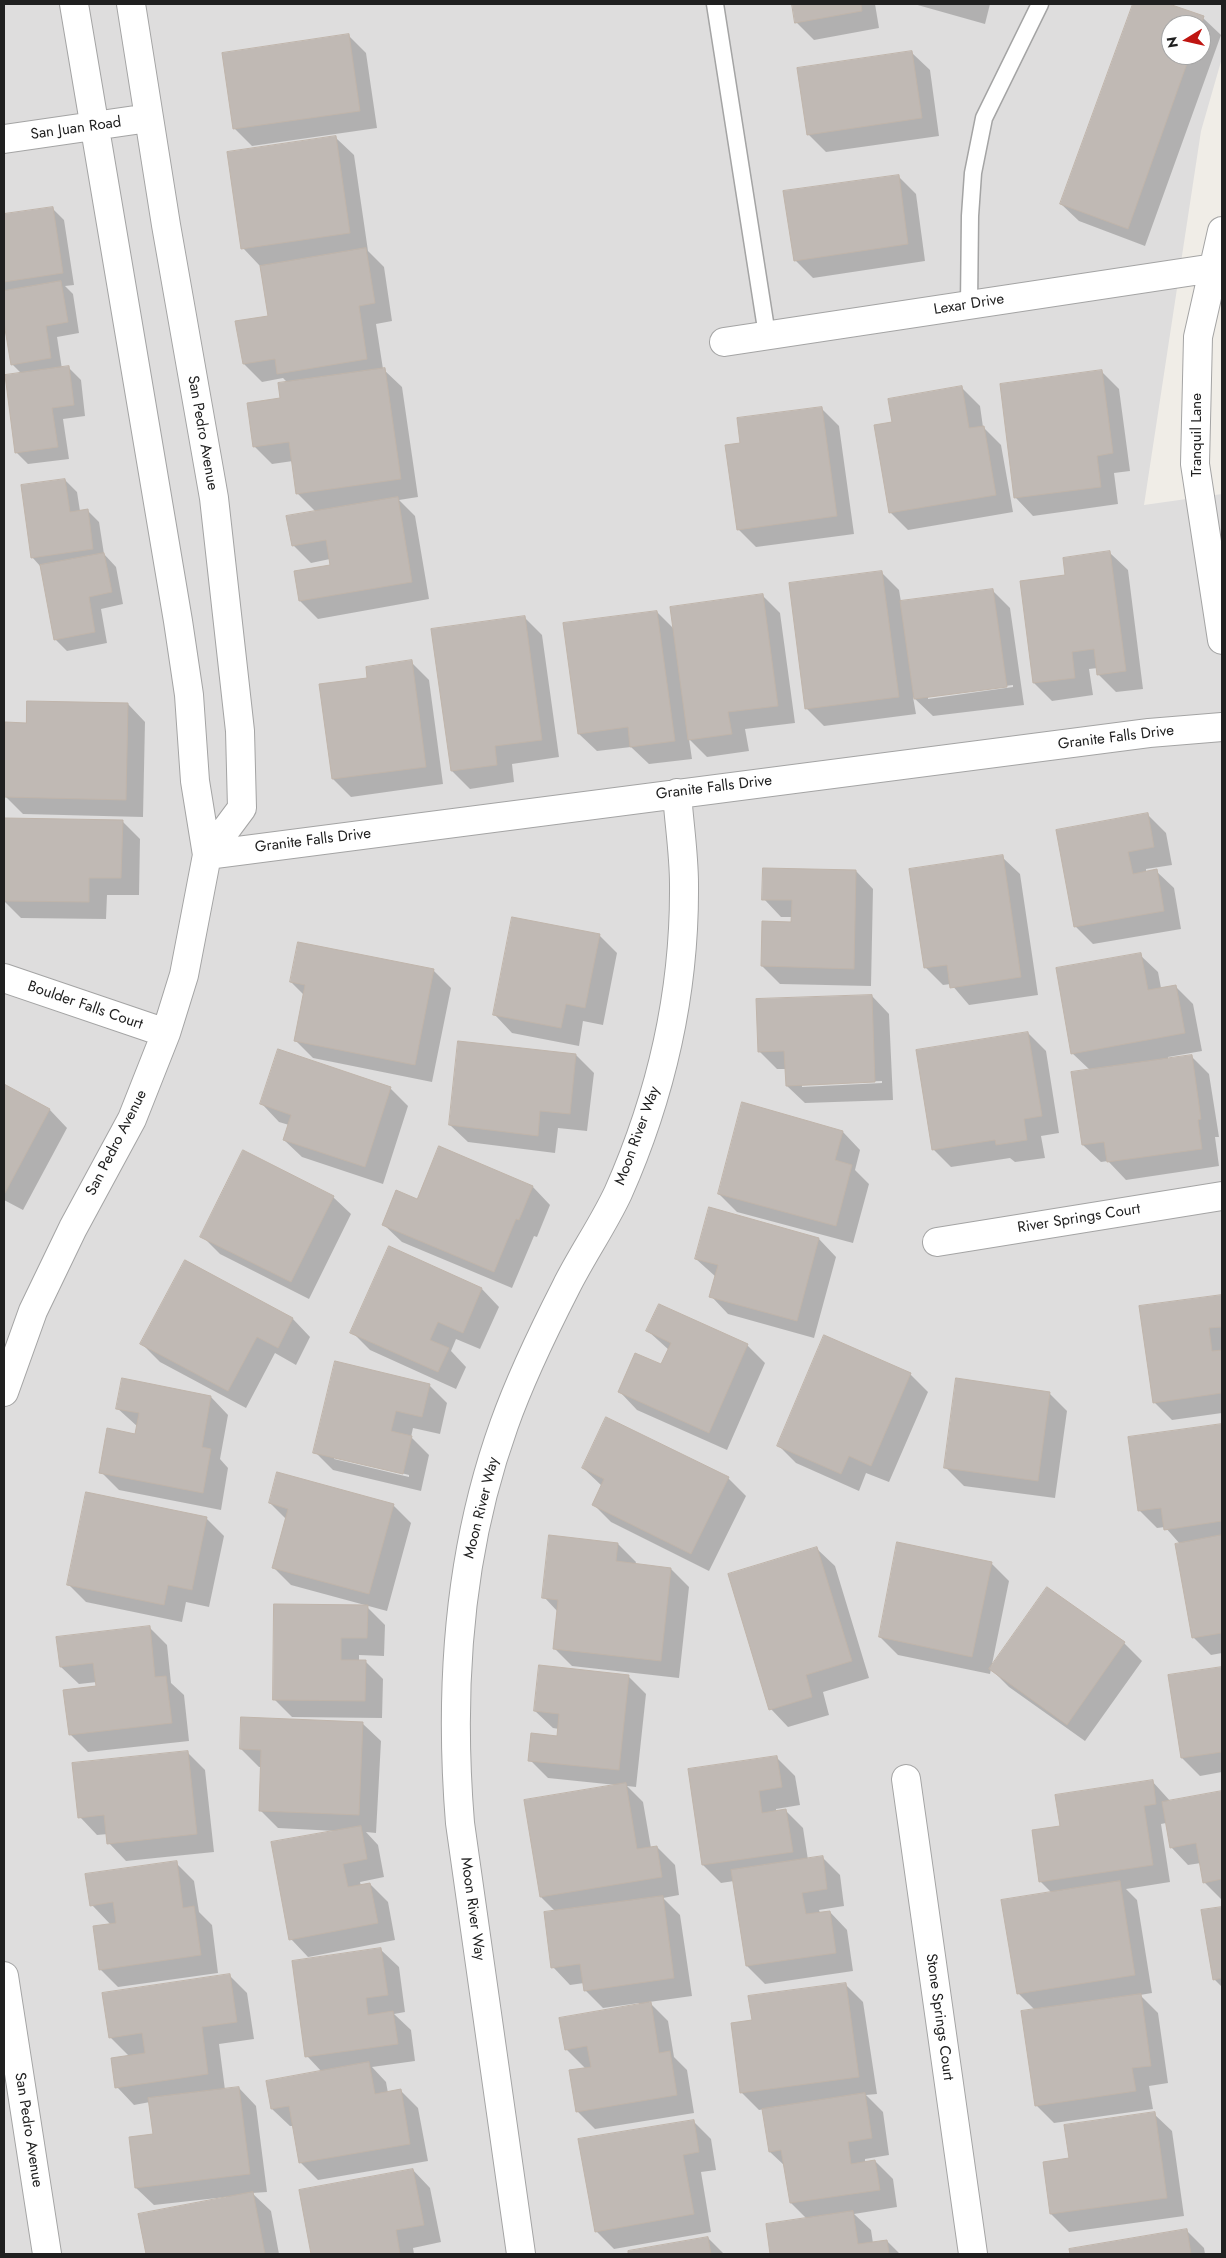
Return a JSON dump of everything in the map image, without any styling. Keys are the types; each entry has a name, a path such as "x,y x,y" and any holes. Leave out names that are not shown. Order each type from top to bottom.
{"street":[{"name":"San Pedro Avenue","path":"4,1392 33,1311 73,1228 132,1119 166,1033 184,974 207,855 195,781 190,695 74,4"},
{"name":"San Pedro Avenue","path":"130,4 214,498 240,731 242,808 207,855"},
{"name":"San Juan Road","path":"4,139 149,118"},
{"name":"Tranquil Lane","path":"1222,231 1198,337 1195,464 1198,494 1222,640"},
{"name":"Lexar Drive","path":"724,342 1214,268"},
{"name":"Granite Falls Drive","path":"207,855 1149,733 1222,727"},
{"name":"Moon River Way","path":"521,2254 460,1823 455,1752 455,1669 460,1607 477,1516 503,1427 533,1353 566,1287 617,1195 645,1126 666,1055 679,982 684,884 677,793"},
{"name":"Boulder Falls Court","path":"4,978 166,1033"},
{"name":"River Springs Court","path":"937,1242 1222,1196"},
{"name":"Stone Springs Court","path":"906,1779 973,2254"},
{"name":"San Pedro Avenue","path":"4,1976 47,2254"}],"lane":[{"path":"715,4 767,335"},
{"path":"969,305 970,216 973,173 984,118 1040,4"}],"shaded area":[{"path":"4,4 1222,4 1222,58 1201,131 1144,505 1222,494 1222,2254 4,2254"}],"building":[{"path":"792,4 861,4 862,11 795,23"},
{"path":"1133,4 1169,4 1201,15 1161,15 1161,65 1186,65 1128,229 1060,204"},
{"path":"349,34 360,111 233,129 222,53"},
{"path":"912,51 922,118 807,135 797,68"},
{"path":"336,136 350,233 241,249 227,152"},
{"path":"899,175 908,244 794,261 783,191"},
{"path":"53,207 63,273 4,282 4,214"},
{"path":"366,248 375,303 359,306 367,359 277,374 275,359 243,364 235,321 268,316 260,266"},
{"path":"61,281 68,322 46,326 51,358 11,365 4,323 4,291"},
{"path":"69,366 74,405 52,408 58,447 15,453 5,375"},
{"path":"385,368 401,479 296,494 289,442 253,447 247,403 280,398 278,383"},
{"path":"1102,370 1113,453 1097,456 1101,487 1014,498 1000,384"},
{"path":"962,386 969,428 984,426 996,495 889,513 874,425 892,422 888,399"},
{"path":"822,407 837,516 737,530 725,445 740,443 737,418"},
{"path":"65,479 70,512 88,509 93,549 31,558 21,485"},
{"path":"398,497 412,582 299,601 294,571 330,565 326,540 292,546 286,516"},
{"path":"1110,551 1126,671 1097,675 1094,649 1072,652 1075,678 1033,683 1020,581 1065,575 1063,558"},
{"path":"104,553 112,592 89,597 95,632 54,640 40,565"},
{"path":"882,571 899,697 805,709 789,583"},
{"path":"993,589 1007,687 914,699 900,601"},
{"path":"763,594 778,706 728,712 732,734 688,740 670,607"},
{"path":"657,611 675,741 630,747 628,727 578,734 563,623"},
{"path":"525,616 542,740 495,746 497,765 451,771 431,629"},
{"path":"412,660 426,767 332,779 319,684 367,678 366,667"},
{"path":"27,701 128,703 126,800 4,797 5,722 26,723"},
{"path":"1148,813 1154,847 1128,852 1133,874 1157,869 1164,911 1074,927 1056,830"},
{"path":"4,818 123,820 121,878 89,878 89,902 4,901"},
{"path":"1003,855 1021,977 950,988 947,965 924,968 909,869"},
{"path":"763,868 856,870 854,969 761,966 762,921 791,922 792,900 762,900"},
{"path":"512,917 600,934 585,1008 566,1004 561,1028 493,1015"},
{"path":"298,942 434,969 415,1065 294,1041 305,985 290,982"},
{"path":"1141,953 1148,990 1176,985 1185,1033 1071,1054 1056,968"},
{"path":"872,995 875,1082 786,1086 784,1051 758,1052 756,999"},
{"path":"1028,1032 1042,1116 1024,1119 1027,1140 996,1145 995,1140 932,1150 916,1050"},
{"path":"458,1041 576,1054 570,1114 540,1111 538,1136 449,1125"},
{"path":"278,1049 391,1087 365,1167 283,1140 291,1115 260,1104"},
{"path":"1192,1055 1201,1119 1198,1120 1202,1149 1107,1162 1104,1142 1082,1145 1071,1072"},
{"path":"4,1084 50,1109 5,1193 4,1193"},
{"path":"742,1102 843,1131 835,1160 852,1165 836,1226 718,1194"},
{"path":"439,1146 533,1186 519,1220 516,1219 494,1272 382,1225 396,1190 417,1199"},
{"path":"243,1150 334,1196 291,1282 200,1237"},
{"path":"709,1207 819,1238 797,1321 709,1297 718,1265 695,1259"},
{"path":"389,1246 482,1288 463,1333 438,1322 430,1340 449,1348 438,1372 350,1333"},
{"path":"185,1260 293,1318 278,1348 257,1337 228,1391 140,1344"},
{"path":"1222,1295 1222,1327 1209,1328 1212,1351 1222,1350 1222,1393 1153,1403 1139,1306"},
{"path":"659,1304 748,1344 709,1433 618,1392 635,1353 661,1364 671,1343 646,1331"},
{"path":"824,1335 911,1373 871,1466 849,1456 841,1474 777,1446"},
{"path":"335,1361 430,1384 422,1417 396,1411 391,1431 412,1436 403,1474 313,1453"},
{"path":"122,1378 211,1396 202,1447 211,1449 203,1493 99,1473 107,1428 135,1434 139,1413 116,1409"},
{"path":"956,1378 1050,1392 1038,1481 944,1468"},
{"path":"606,1417 729,1477 691,1554 592,1505 604,1479 582,1468"},
{"path":"1222,1424 1222,1521 1164,1530 1161,1508 1138,1511 1128,1437"},
{"path":"277,1472 394,1504 369,1594 272,1568 288,1509 269,1503"},
{"path":"86,1492 207,1517 192,1590 168,1585 164,1605 67,1585"},
{"path":"549,1535 618,1543 616,1561 671,1568 661,1661 553,1649 558,1600 542,1598"},
{"path":"1222,1535 1222,1633 1192,1638 1175,1544"},
{"path":"897,1542 992,1562 972,1657 879,1637"},
{"path":"817,1547 852,1661 806,1675 812,1697 769,1710 728,1574"},
{"path":"1047,1587 1125,1642 1067,1725 989,1669"},
{"path":"274,1604 368,1605 367,1638 341,1638 341,1660 366,1660 365,1701 273,1700"},
{"path":"150,1626 155,1677 166,1676 172,1723 69,1735 63,1690 96,1686 93,1663 60,1667 56,1637"},
{"path":"539,1665 629,1675 619,1770 528,1761 531,1733 557,1736 559,1714 534,1711"},
{"path":"1222,1667 1222,1752 1181,1758 1168,1675"},
{"path":"241,1717 363,1722 359,1815 259,1811 261,1750 240,1749"},
{"path":"188,1751 197,1834 107,1844 104,1815 78,1818 72,1763"},
{"path":"777,1756 782,1787 759,1791 762,1813 786,1809 793,1852 702,1865 688,1769"},
{"path":"1153,1780 1156,1804 1144,1806 1153,1865 1039,1882 1032,1830 1060,1826 1055,1795"},
{"path":"626,1783 637,1849 657,1846 662,1877 540,1897 524,1800"},
{"path":"1222,1791 1222,1879 1203,1883 1196,1843 1170,1848 1162,1802"},
{"path":"361,1826 367,1859 343,1864 348,1887 370,1883 378,1923 289,1940 271,1842"},
{"path":"823,1856 827,1889 802,1893 806,1914 830,1911 836,1953 746,1966 731,1870"},
{"path":"177,1861 183,1908 194,1906 201,1955 99,1970 93,1926 116,1923 113,1902 90,1906 85,1874"},
{"path":"1120,1881 1135,1975 1017,1994 1001,1900"},
{"path":"663,1896 674,1978 584,1991 580,1964 551,1968 544,1912"},
{"path":"1222,1907 1222,1978 1213,1980 1201,1910"},
{"path":"381,1948 388,1995 366,1998 368,2015 393,2011 398,2044 305,2057 292,1961"},
{"path":"230,1974 237,2022 202,2027 208,2074 115,2088 111,2058 145,2053 142,2033 109,2038 102,1993"},
{"path":"846,1983 859,2077 740,2093 731,2023 752,2020 748,1996"},
{"path":"1141,1994 1151,2066 1132,2068 1136,2091 1035,2106 1021,2011"},
{"path":"651,2002 659,2053 670,2051 677,2095 576,2112 569,2070 591,2067 587,2046 565,2050 559,2018"},
{"path":"369,2062 375,2094 401,2089 410,2144 299,2163 289,2106 271,2109 266,2081"},
{"path":"239,2087 250,2174 135,2188 129,2137 153,2134 148,2098"},
{"path":"865,2093 872,2138 848,2142 851,2164 875,2160 880,2190 790,2203 781,2150 769,2152 762,2109"},
{"path":"1155,2112 1167,2198 1050,2214 1043,2162 1069,2158 1064,2125"},
{"path":"694,2120 699,2152 683,2155 694,2214 595,2232 578,2139"},
{"path":"413,2169 424,2225 396,2230 400,2254 311,2254 299,2190"},
{"path":"253,2192 265,2254 146,2254 138,2214"},
{"path":"853,2211 858,2244 887,2240 889,2254 770,2254 766,2224"},
{"path":"1187,2229 1191,2254 1070,2254 1069,2249"},
{"path":"708,2237 711,2254 628,2254 628,2251"}]}
